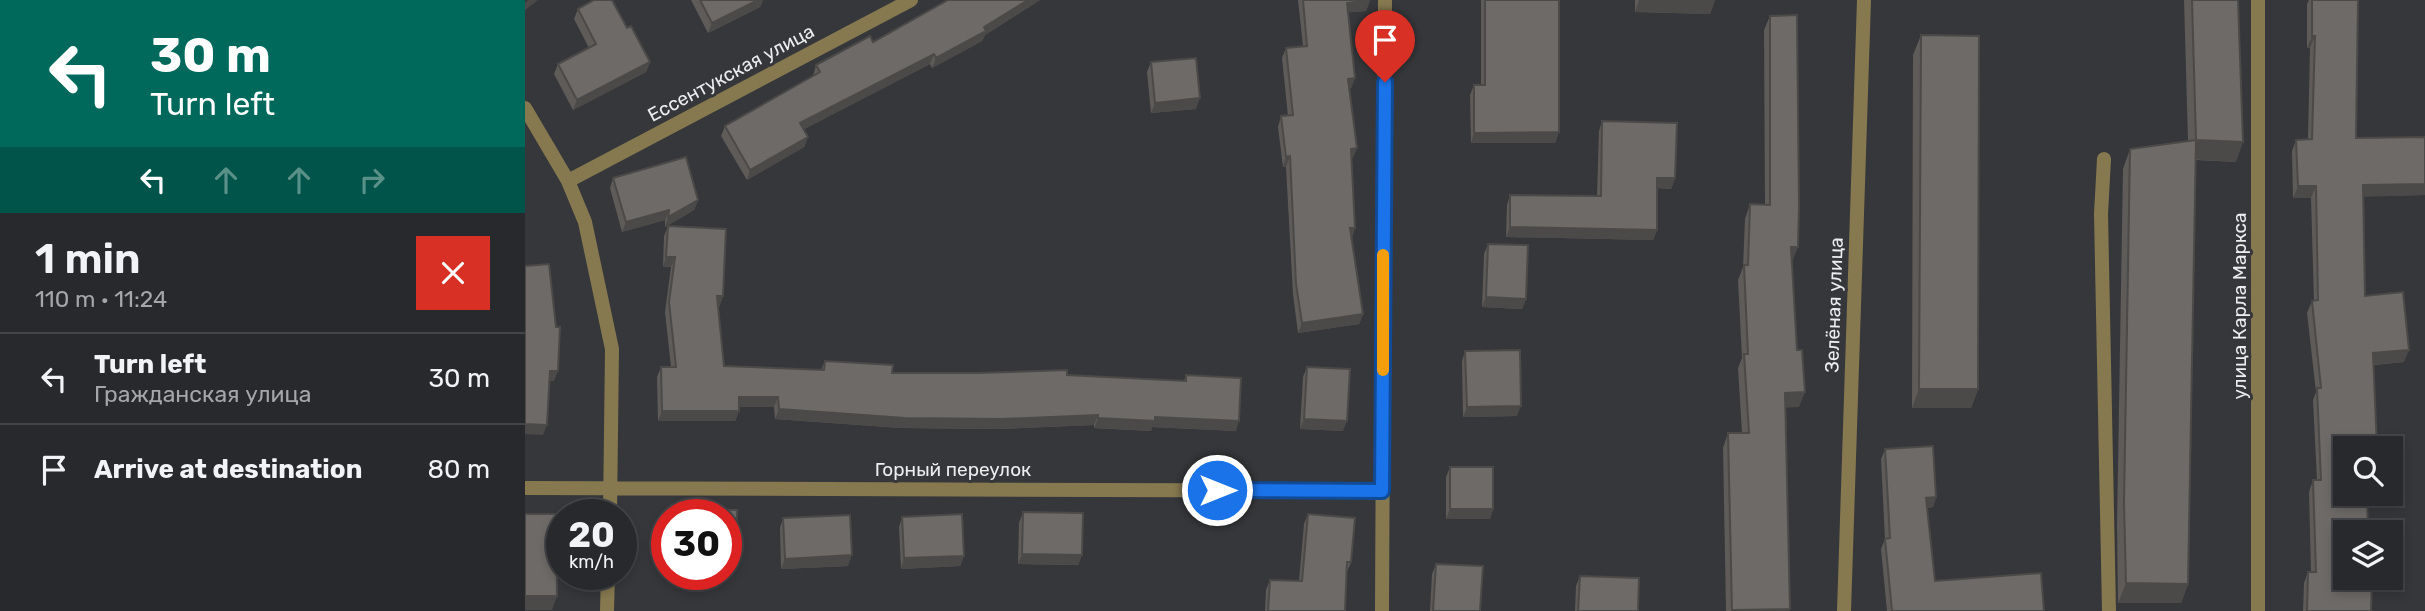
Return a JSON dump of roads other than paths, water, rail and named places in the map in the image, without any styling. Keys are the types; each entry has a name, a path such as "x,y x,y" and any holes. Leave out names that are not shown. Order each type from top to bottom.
{"street":[{"name":"Ессентукская улица","path":"568,181 911,0"},
{"path":"1383,611 1385,0"},
{"name":"Зелёная улица","path":"1844,611 1864,0"},
{"name":"улица Карла Маркса","path":"2258,0 2258,611"},
{"path":"525,108 568,181 585,222 612,349 611,499"},
{"path":"2103,159 2101,214 2109,611"},
{"name":"Горный переулок","path":"525,488 1382,491"},
{"path":"607,611 608,590"}]}
